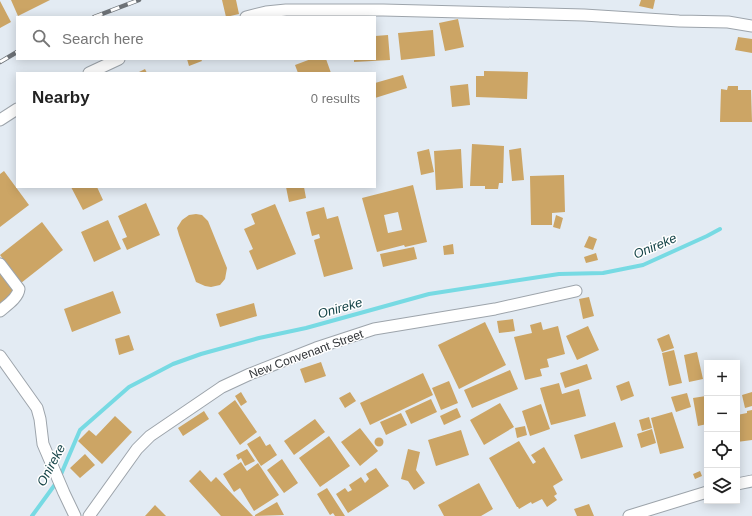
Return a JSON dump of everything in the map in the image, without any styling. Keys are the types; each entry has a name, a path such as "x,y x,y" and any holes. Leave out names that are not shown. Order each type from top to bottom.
{"street":[{"path":"250,16 266,12 286,10 384,10 584,15 679,21 728,22 752,26"},
{"path":"91,72 117,60"},
{"path":"0,120 16,110"},
{"path":"0,264 19,289 19,293 15,298 0,311"},
{"name":"New Convenant Street","path":"89,516 137,449 150,436 222,387 316,348 374,329 495,309 576,291"},
{"path":"0,356 37,408 43,444 64,493 76,516"},
{"path":"740,483 752,481"},
{"path":"629,516 704,493"}],"building":[{"path":"11,0 50,0 18,16"},
{"path":"222,0 236,0 239,14 226,16"},
{"path":"641,0 655,0 653,9 639,6"},
{"path":"0,1 11,22 0,28"},
{"path":"458,19 464,47 445,51 439,23"},
{"path":"433,30 435,56 401,60 398,33"},
{"path":"388,35 390,60 354,62 354,60 376,60 376,36"},
{"path":"738,37 752,39 752,53 735,50"},
{"path":"187,60 202,61 189,66"},
{"path":"308,60 326,60 331,72 298,72 295,65"},
{"path":"145,69 146,72 139,72"},
{"path":"484,71 528,72 527,99 476,97 476,76 484,76"},
{"path":"403,75 407,88 376,98 376,83"},
{"path":"468,84 470,105 452,107 450,86"},
{"path":"728,86 738,86 738,90 751,90 752,122 720,122 721,89 727,90"},
{"path":"472,144 504,146 503,183 499,183 498,189 485,189 485,186 470,186"},
{"path":"521,148 524,180 512,181 509,150"},
{"path":"429,149 434,172 421,175 417,152"},
{"path":"461,149 463,188 436,190 434,151"},
{"path":"4,171 29,205 0,227 0,174"},
{"path":"564,175 565,212 552,213 552,225 531,225 530,176"},
{"path":"413,185 427,242 405,247 404,245 377,252 362,198","holes":["398,212 402,230 388,233 384,215"]},
{"path":"72,188 97,188 103,200 83,210"},
{"path":"286,188 304,188 306,198 289,202"},
{"path":"146,203 160,235 127,250 122,239 127,237 118,216"},
{"path":"275,204 296,254 257,270 249,251 253,249 244,229 255,224 251,214"},
{"path":"324,207 327,219 338,216 353,269 324,277 314,240 320,238 319,234 312,236 306,212"},
{"path":"189,215 202,215 208,221 227,268 225,279 220,285 211,287 196,282 179,235 177,228 182,220"},
{"path":"556,215 563,218 560,229 553,227"},
{"path":"108,220 121,249 94,262 81,232"},
{"path":"42,222 63,250 21,283 0,255"},
{"path":"589,236 597,239 593,250 584,247"},
{"path":"453,244 454,254 444,255 443,246"},
{"path":"414,247 417,259 383,267 380,254"},
{"path":"596,253 598,260 586,263 584,257"},
{"path":"0,274 15,293 0,304"},
{"path":"113,291 121,313 72,332 64,309"},
{"path":"589,297 594,316 583,319 579,299"},
{"path":"254,303 257,316 220,327 216,314"},
{"path":"513,319 515,331 499,333 497,321"},
{"path":"485,322 506,365 459,389 438,345"},
{"path":"541,322 543,330 558,326 565,354 547,359 549,367 540,369 542,376 525,380 514,337 532,333 530,325"},
{"path":"588,326 599,350 577,360 566,336"},
{"path":"669,334 674,348 662,352 657,339"},
{"path":"129,335 134,350 119,355 115,339"},
{"path":"674,350 682,383 669,386 662,353"},
{"path":"697,352 703,379 689,382 684,355"},
{"path":"321,362 326,376 305,383 300,369"},
{"path":"587,364 592,379 565,388 560,373"},
{"path":"510,370 518,389 472,408 464,390"},
{"path":"423,373 433,395 370,425 360,403"},
{"path":"449,381 458,403 441,410 432,388"},
{"path":"629,381 634,396 621,401 616,386"},
{"path":"559,383 562,394 579,389 586,416 551,425 540,388"},
{"path":"241,392 247,402 241,406 235,396"},
{"path":"350,392 356,401 345,408 339,398"},
{"path":"752,392 752,406 745,408 742,395"},
{"path":"687,393 691,407 676,412 671,397"},
{"path":"704,396 704,425 698,426 693,398"},
{"path":"431,399 437,412 411,424 405,411"},
{"path":"235,400 257,432 240,445 218,413"},
{"path":"500,403 514,427 484,445 470,420"},
{"path":"541,404 550,429 530,436 522,411"},
{"path":"457,408 461,417 444,425 440,416"},
{"path":"752,410 752,440 740,442 740,414 747,413 747,411"},
{"path":"204,411 209,419 183,436 178,428"},
{"path":"672,412 684,448 660,454 651,418"},
{"path":"401,413 407,425 386,435 380,422"},
{"path":"115,416 132,432 102,464 78,441 89,430 96,436"},
{"path":"649,417 652,428 642,431 639,420"},
{"path":"315,419 325,432 294,455 284,441"},
{"path":"615,422 623,447 581,459 574,435"},
{"path":"525,426 527,435 517,438 515,428"},
{"path":"360,428 378,451 360,466 341,442"},
{"path":"652,429 656,443 641,448 637,434"},
{"path":"461,430 469,455 436,466 428,440"},
{"path":"260,436 266,446 270,444 277,455 261,466 247,444"},
{"path":"329,436 350,466 320,487 299,458"},
{"path":"379,437 384,442 379,447 374,442"},
{"path":"519,441 533,464 536,462 531,455 544,447 563,480 553,486 557,494 554,496 557,500 547,507 542,499 532,504 531,502 519,509 489,458"},
{"path":"247,449 255,461 245,466 241,458 238,460 236,455"},
{"path":"408,449 420,452 416,470 425,483 414,490 408,481 401,479"},
{"path":"85,454 95,465 80,478 70,468"},
{"path":"282,459 298,483 284,493 267,470"},
{"path":"241,462 247,471 258,463 279,495 254,511 240,488 234,492 223,474"},
{"path":"376,468 389,486 348,513 336,494 345,488 348,492 352,490 349,485 361,477 365,483 369,479 366,474"},
{"path":"200,470 211,482 216,477 253,516 221,516 189,481"},
{"path":"700,471 702,476 695,479 693,474"},
{"path":"479,483 493,509 481,516 444,516 438,505"},
{"path":"327,488 345,516 335,516 333,513 330,515 317,494"},
{"path":"277,502 284,515 255,516 255,515"},
{"path":"589,504 594,516 577,516 574,509"},
{"path":"155,505 166,516 145,516"}],"waterway":[{"name":"Onireke","path":"32,516 59,479 80,430 129,387 173,364 201,354 259,338 306,328 429,294 559,274 603,273 643,265 720,229"}],"railway":[{"path":"97,16 139,0"},
{"path":"0,62 16,53"}]}
